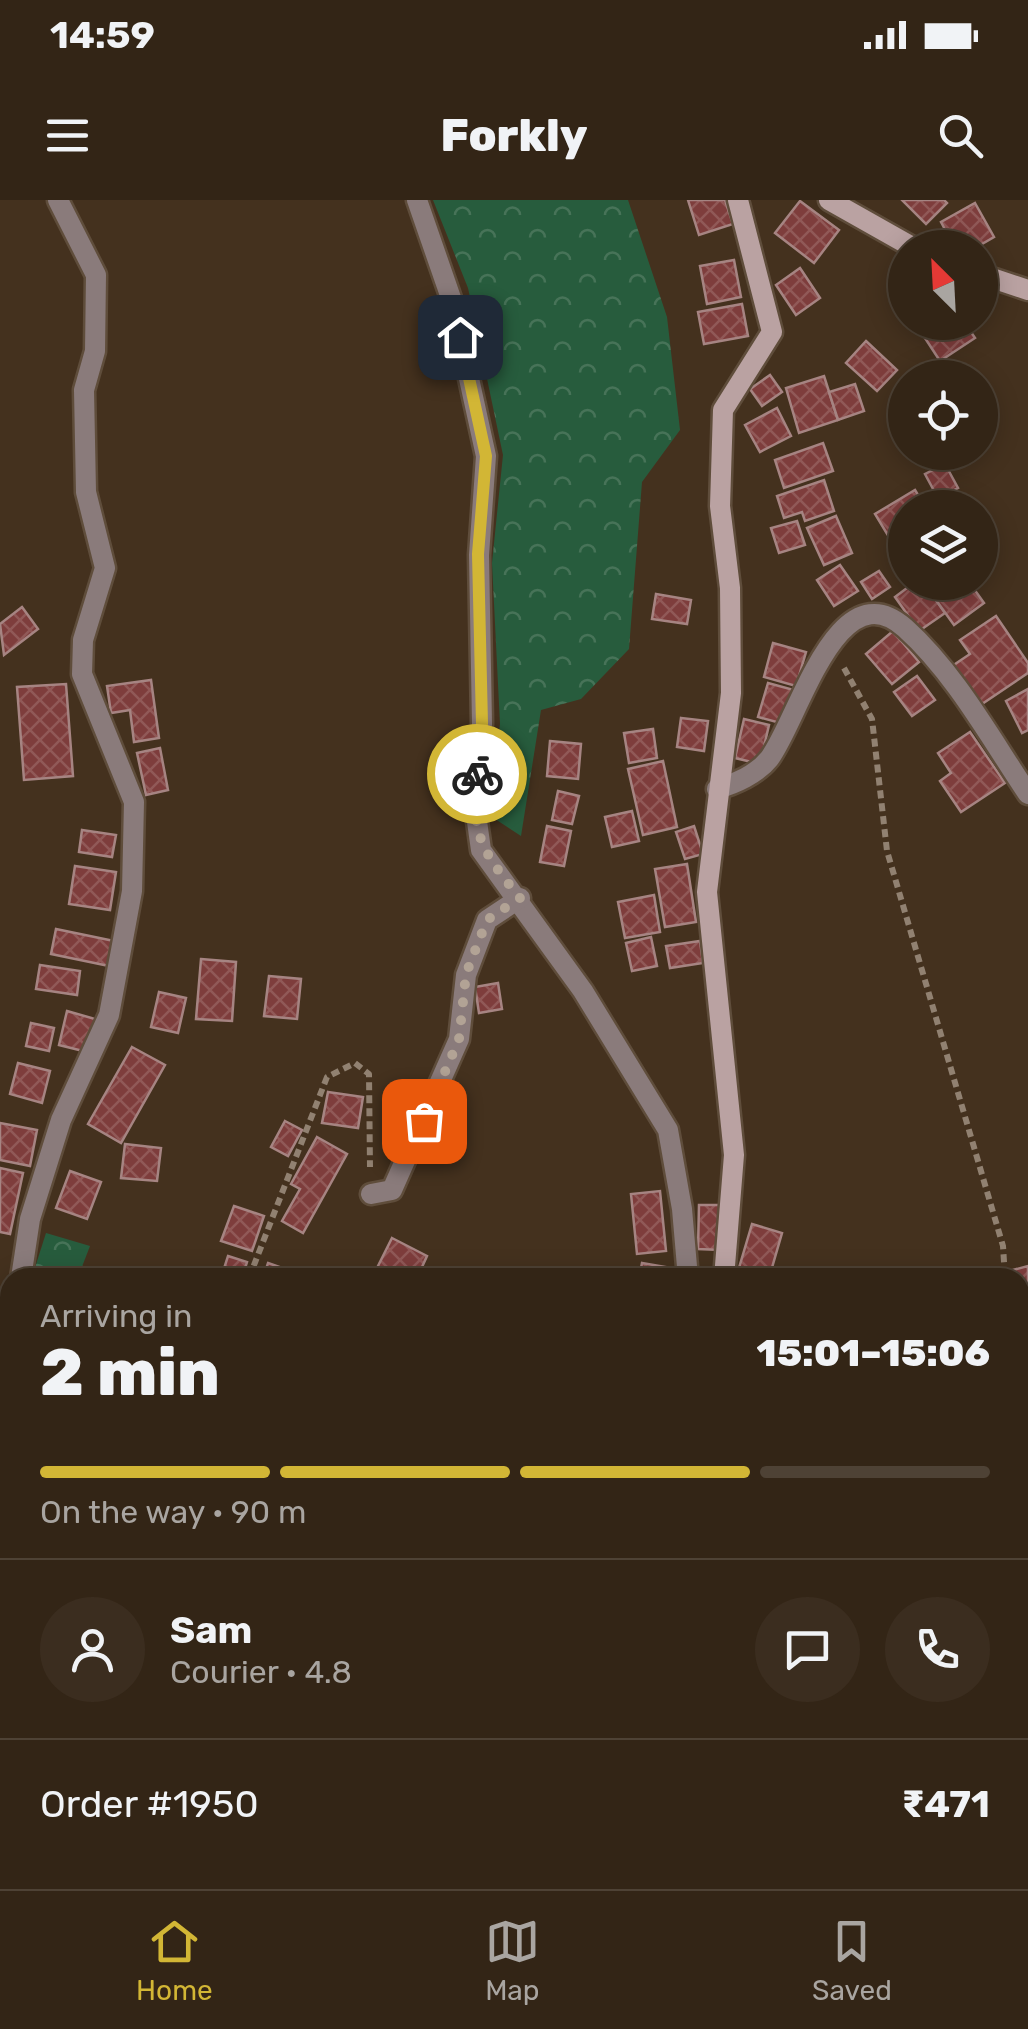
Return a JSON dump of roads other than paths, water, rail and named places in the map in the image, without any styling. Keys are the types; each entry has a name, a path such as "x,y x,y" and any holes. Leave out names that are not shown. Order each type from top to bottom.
{"main road":[{"path":"725,1268 734,1155 707,892 731,694 730,588 720,506 723,410 772,332 738,200"},
{"path":"828,200 888,233"},
{"path":"998,280 1028,290"}],"street":[{"path":"22,1268 30,1220 62,1120 109,1015 132,891 134,802 82,674 83,640 105,568 86,492 84,390 95,350 96,276 58,200"},
{"path":"417,200 452,301 486,456 478,554 482,724 474,800 482,850 520,898 628,1058 668,1130 682,1209 687,1268"},
{"path":"717,789 735,784 767,763 796,716 830,640 850,620 880,614 904,626 940,667 1028,794"},
{"path":"371,1194 392,1190 436,1097 459,1039 466,974 487,920 520,898"}]}
